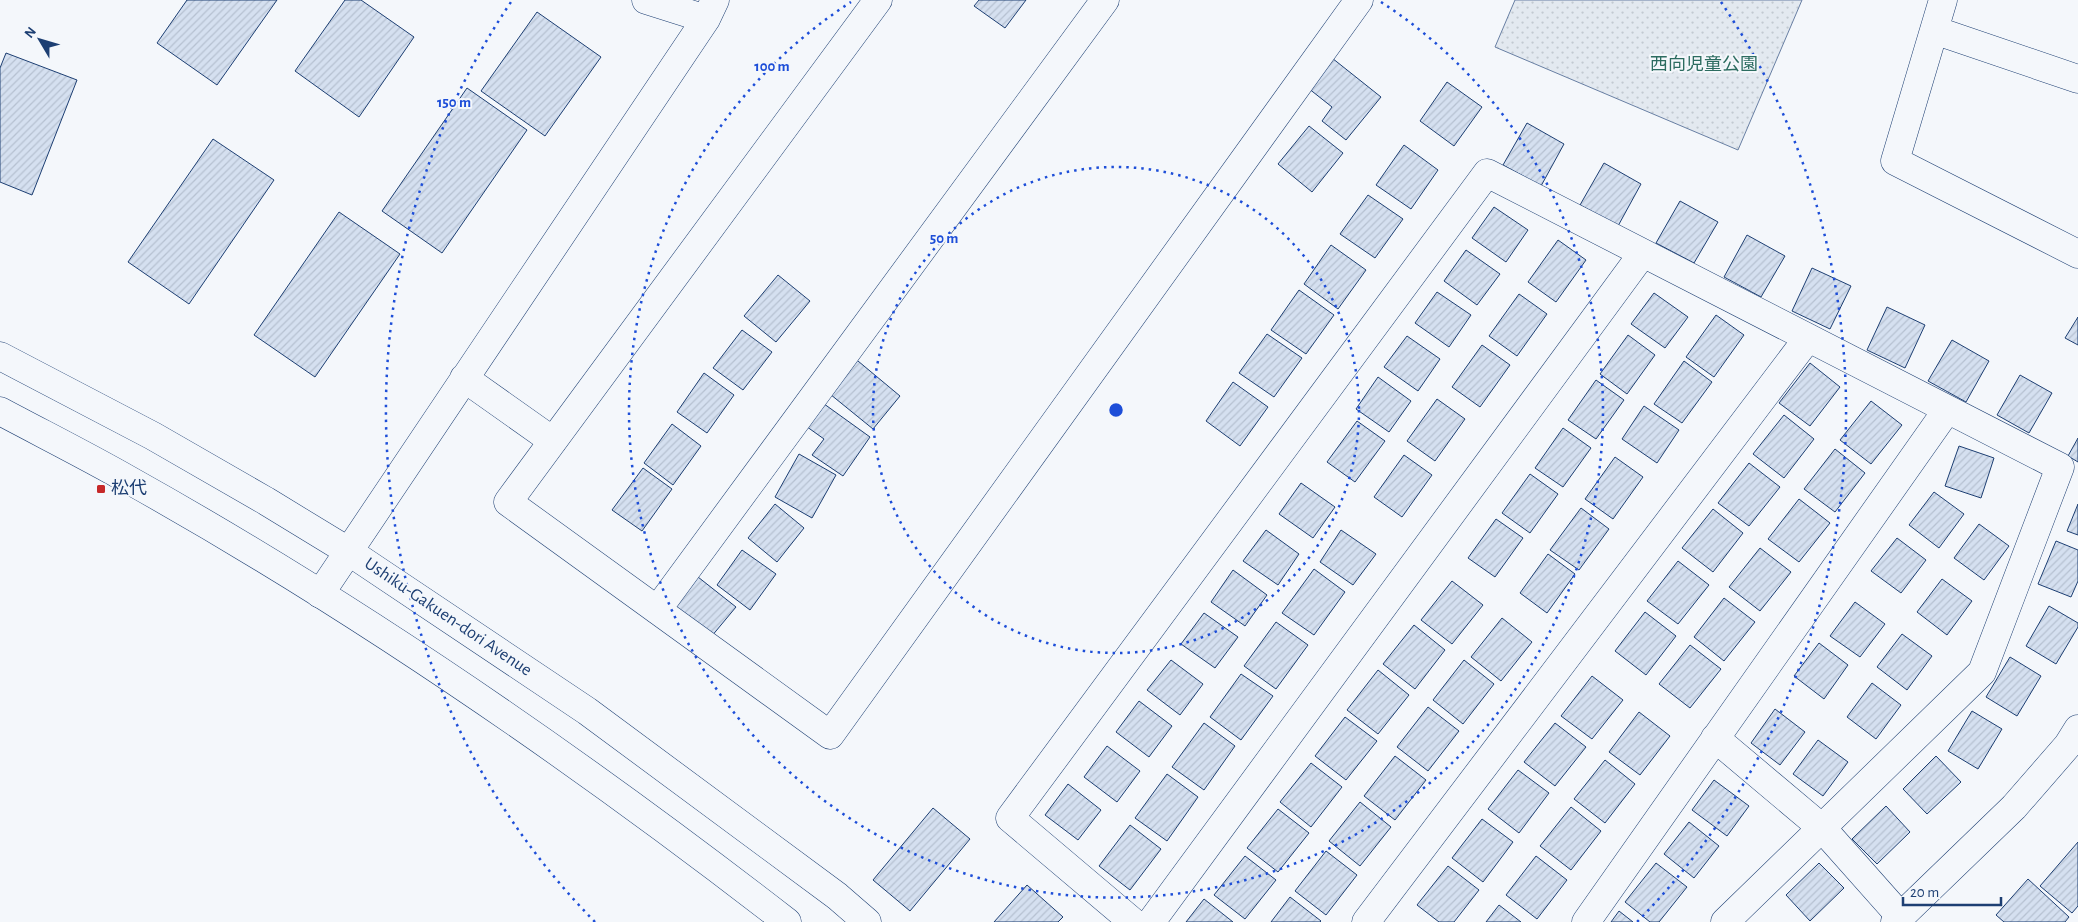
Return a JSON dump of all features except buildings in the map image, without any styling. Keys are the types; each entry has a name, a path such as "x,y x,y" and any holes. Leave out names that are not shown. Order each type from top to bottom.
{"main road":[{"path":"320,594 710,10 646,0"},
{"path":"878,0 508,502 830,735 1359,0"},
{"path":"657,610 1105,0"},
{"path":"1943,0 1895,161 2078,254"},
{"path":"1934,30 2078,79"},
{"path":"1133,922 1010,818 1486,173 2060,467 1982,672 1724,922"},
{"path":"1151,922 1643,253"},
{"path":"1366,922 1808,338"},
{"name":"Ushiku-Gakuen-dori Avenue","path":"0,356 153,436 348,551 587,711 837,896 867,922"},
{"path":"464,378 553,441"},
{"path":"1586,922 1947,410"},
{"path":"0,411 129,480 320,594 565,756 698,853 787,922"},
{"path":"1715,738 1822,828 1898,919 2014,807 2068,745 2078,729"}],"green space":[{"name":"西向児童公園","path":"1515,0 1802,0 1738,150 1495,47"}],"place":[{"name":"松代","path":"101,489"}]}
